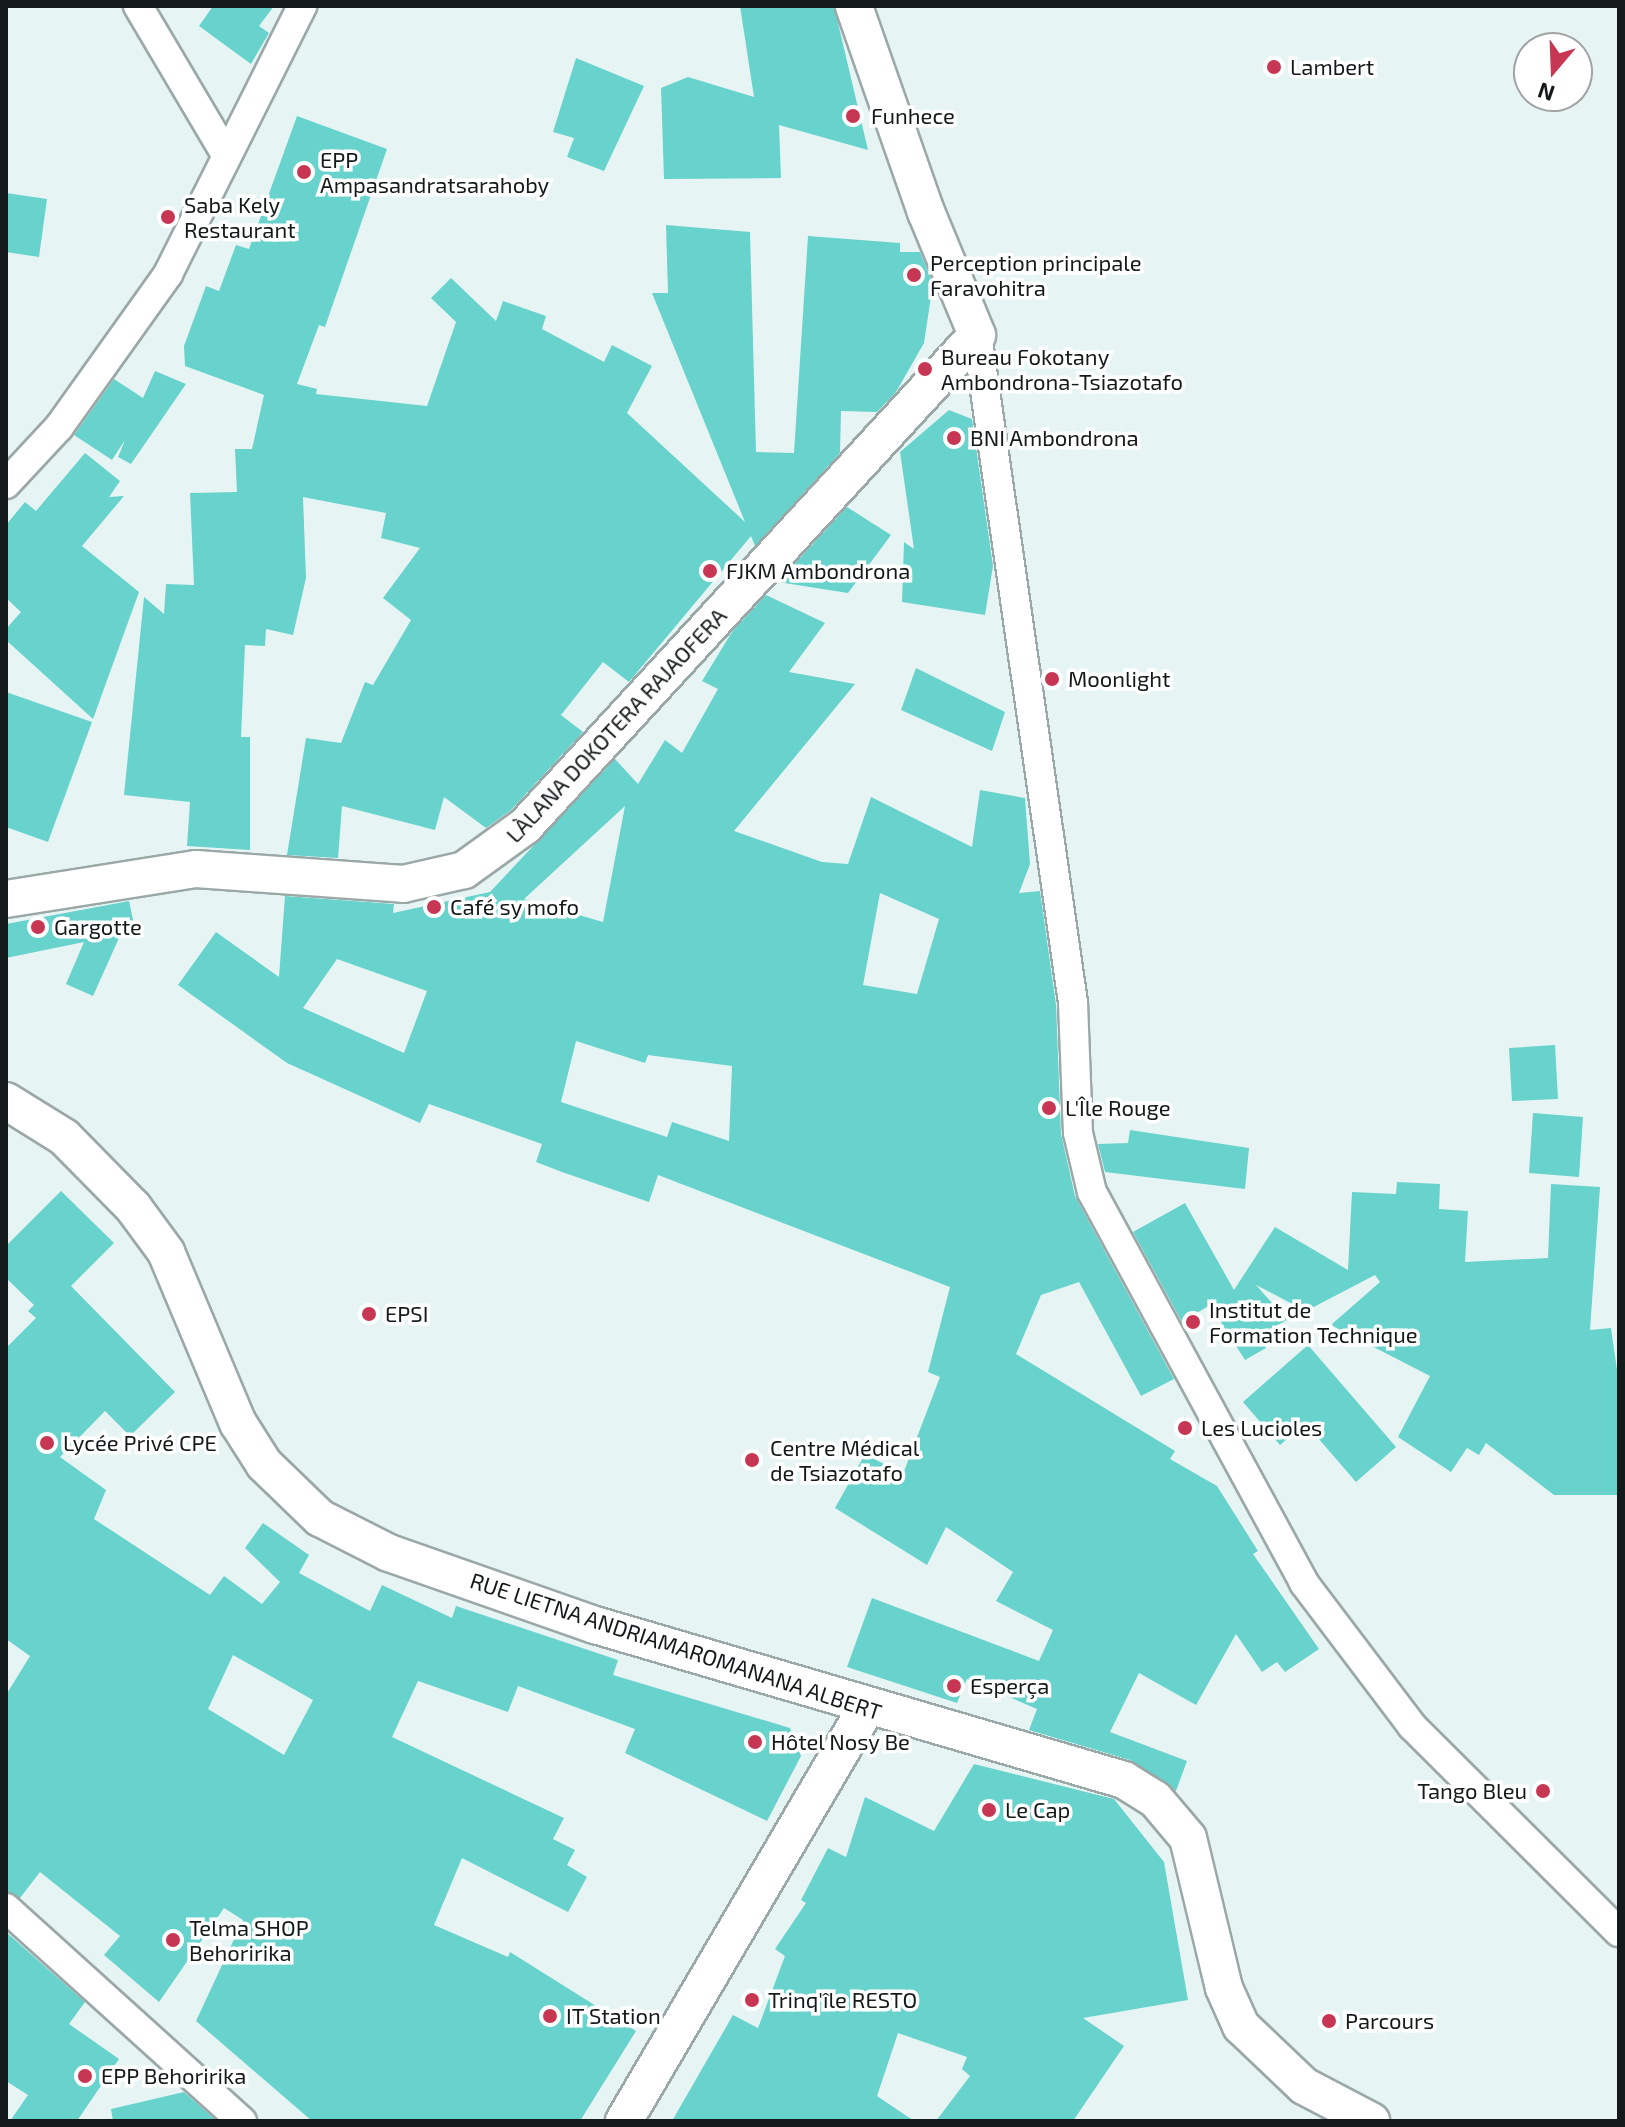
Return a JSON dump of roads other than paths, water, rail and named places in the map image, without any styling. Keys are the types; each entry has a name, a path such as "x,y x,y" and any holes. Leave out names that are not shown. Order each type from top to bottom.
{"street":[{"path":"138,6 225,153"},
{"path":"6,484 59,427 168,274 225,153 302,6"},
{"path":"854,6 926,212 977,335 1073,1003 1078,1133 1092,1192 1304,1583 1412,1726 1619,1932"},
{"name":"LÀLANA DOKOTERA RAJAOFERA","path":"6,899 196,869 403,884 464,870 493,854 977,335"},
{"name":"RUE LIETNA ANDRIAMAROMANANA ALBERT","path":"6,1101 64,1137 133,1207 166,1252 238,1423 264,1464 320,1518 389,1553 595,1625 867,1707 1090,1766 1155,1799 1177,1821 1196,1860 1224,1988 1241,2026 1304,2086 1371,2121"},
{"path":"624,2121 867,1707"},
{"path":"6,1908 242,2121"}],"place":[{"name":"Lambert","path":"1274,67"},
{"name":"Funhece","path":"853,116"},
{"name":"EPP Ampasandratsarahoby","path":"304,172"},
{"name":"Saba Kely Restaurant","path":"168,217"},
{"name":"Perception principale Faravohitra","path":"914,275"},
{"name":"Bureau Fokotany Ambondrona-Tsiazotafo","path":"925,369"},
{"name":"BNI Ambondrona","path":"954,438"},
{"name":"FJKM Ambondrona","path":"710,571"},
{"name":"Moonlight","path":"1052,679"},
{"name":"Café sy mofo","path":"434,907"},
{"name":"Gargotte","path":"38,927"},
{"name":"L'Île Rouge","path":"1049,1108"},
{"name":"EPSI","path":"369,1314"},
{"name":"Institut de Formation Technique","path":"1193,1322"},
{"name":"Les Lucioles","path":"1185,1428"},
{"name":"Lycée Privé CPE","path":"47,1443"},
{"name":"Centre Médical de Tsiazotafo","path":"752,1460"},
{"name":"Esperça","path":"954,1686"},
{"name":"Hôtel Nosy Be","path":"755,1742"},
{"name":"Tango Bleu","path":"1543,1791"},
{"name":"Le Cap","path":"989,1810"},
{"name":"Telma SHOP Behoririka","path":"173,1940"},
{"name":"Trinq'île RESTO","path":"752,2000"},
{"name":"IT Station","path":"550,2016"},
{"name":"Parcours","path":"1329,2021"},
{"name":"EPP Behoririka","path":"85,2076"}]}
